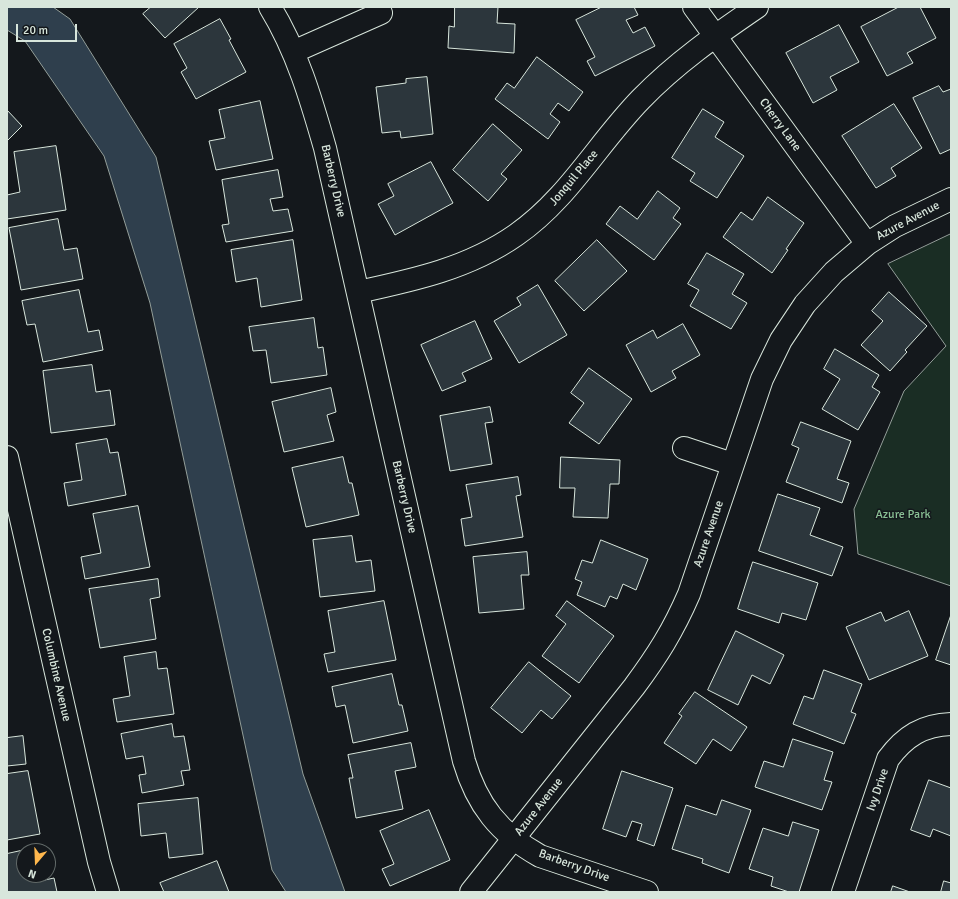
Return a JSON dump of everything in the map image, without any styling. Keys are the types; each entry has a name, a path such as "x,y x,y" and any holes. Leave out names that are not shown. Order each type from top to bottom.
{"street":[{"name":"Barberry Drive","path":"270,7 294,52 310,95 325,148 464,761 474,791 482,805 502,830 513,839 540,856 647,892"},
{"name":"Cherry Lane","path":"694,7 867,244"},
{"name":"Jonquil Place","path":"358,292 417,279 452,269 485,254 517,235 545,212 571,186 602,144 641,100 684,60 714,36 757,7"},
{"path":"294,52 381,13"},
{"name":"Azure Avenue","path":"471,892 657,657 675,627 688,594 762,380 781,340 805,304 834,272 867,244 895,226 951,199"},
{"path":"684,448 732,464"},
{"name":"Columbine Avenue","path":"7,457 99,862 108,892"},
{"name":"Ivy Drive","path":"843,892 888,759 897,746 908,736 937,724 951,724"}],"green space":[{"name":"Azure Park","path":"951,234 951,586 858,554 854,509 904,391 946,346 888,264"}],"water":[{"path":"7,7 53,7 70,19 156,157 303,774 345,892 286,892 272,870 150,303 104,156 25,41 7,30"}],"building":[{"path":"151,7 199,7 165,38 143,14"},
{"path":"455,7 498,7 497,23 515,24 514,53 448,48 449,26 454,27"},
{"path":"602,7 634,7 638,15 626,20 633,33 645,27 655,46 595,76 587,61 595,57 576,20"},
{"path":"899,7 920,7 936,38 907,53 913,63 887,76 861,27"},
{"path":"220,19 246,72 196,99 181,72 187,68 174,44"},
{"path":"839,25 859,62 830,77 837,90 813,103 786,53"},
{"path":"537,57 583,92 569,111 558,103 550,114 560,122 548,139 495,99 507,83 514,88"},
{"path":"427,77 433,134 401,138 400,131 382,133 376,87 406,83 406,79"},
{"path":"939,86 943,92 951,89 951,149 940,154 913,98"},
{"path":"260,101 273,159 216,170 209,141 225,138 219,110"},
{"path":"894,104 922,148 891,168 896,176 876,188 842,136"},
{"path":"703,109 724,122 715,137 744,156 717,198 690,181 695,173 672,158"},
{"path":"7,110 22,126 7,141"},
{"path":"493,124 522,150 501,174 507,179 488,201 453,170"},
{"path":"56,146 66,210 7,219 7,195 20,192 14,152"},
{"path":"431,162 453,203 395,235 378,204 394,196 388,184"},
{"path":"278,170 283,197 270,199 273,211 288,209 293,231 226,242 222,225 229,224 222,180"},
{"path":"658,191 680,208 673,218 681,224 654,260 606,224 620,206 637,219"},
{"path":"768,197 804,223 772,273 723,237 741,212 752,220"},
{"path":"58,219 64,250 77,248 83,279 21,290 9,228"},
{"path":"293,240 302,300 261,307 257,278 236,282 231,250"},
{"path":"597,240 627,271 584,311 555,281"},
{"path":"707,253 744,274 732,294 747,303 731,329 690,306 699,290 688,284"},
{"path":"538,285 567,335 519,363 494,321 521,305 517,298"},
{"path":"79,290 88,332 99,330 103,350 43,362 35,324 27,325 22,301"},
{"path":"889,292 927,326 905,350 907,352 890,371 861,345 883,321 872,311"},
{"path":"314,318 318,348 323,347 327,375 271,383 266,350 253,351 249,327"},
{"path":"475,321 492,359 462,373 466,381 442,391 421,345"},
{"path":"683,324 700,355 672,371 676,378 651,392 626,345 653,330 657,338"},
{"path":"835,349 879,375 872,387 880,392 858,430 822,409 840,379 824,369"},
{"path":"92,365 96,392 110,390 115,425 51,433 43,371"},
{"path":"589,368 632,399 599,444 569,423 584,403 571,393"},
{"path":"331,388 336,412 327,415 334,441 284,452 272,402"},
{"path":"490,407 493,422 485,423 492,464 450,471 440,416"},
{"path":"801,422 851,441 837,479 849,483 842,503 786,482 799,448 792,445"},
{"path":"107,439 110,453 118,452 126,495 68,506 64,483 82,480 76,444"},
{"path":"343,457 349,483 352,483 359,515 306,527 292,468"},
{"path":"561,457 620,460 619,484 610,484 608,518 573,517 575,488 560,488"},
{"path":"518,477 521,495 516,496 523,537 465,546 461,519 472,517 466,485"},
{"path":"778,494 820,508 810,535 843,547 832,576 759,551"},
{"path":"138,506 150,567 85,579 81,557 101,553 93,514"},
{"path":"352,536 356,562 371,560 375,591 320,597 313,540"},
{"path":"601,540 648,559 636,590 623,584 617,599 610,596 605,607 577,595 582,582 575,579 582,560 592,563"},
{"path":"527,552 529,575 521,575 524,609 479,613 473,557"},
{"path":"753,562 818,583 806,620 782,613 779,623 738,609"},
{"path":"158,579 160,597 150,599 156,639 100,648 89,589"},
{"path":"384,601 396,660 328,672 324,654 335,652 328,611"},
{"path":"567,601 614,636 579,683 542,656 566,624 556,616"},
{"path":"909,611 928,656 869,680 846,627 881,612 885,621"},
{"path":"951,615 951,665 936,660"},
{"path":"736,631 784,655 770,684 752,675 738,705 708,690"},
{"path":"156,652 158,669 167,668 174,714 117,722 113,699 130,696 124,657"},
{"path":"529,662 571,696 552,719 541,710 522,733 491,708"},
{"path":"824,670 862,684 851,712 856,714 844,744 793,724 804,696 813,699"},
{"path":"392,674 399,705 402,705 408,731 353,743 345,705 336,707 332,687"},
{"path":"695,692 747,727 731,751 713,739 696,764 664,743 682,716 679,714"},
{"path":"172,724 174,737 184,736 190,770 181,771 184,785 142,793 139,775 146,774 143,756 126,759 121,734"},
{"path":"23,736 26,764 7,766 7,738"},
{"path":"793,739 833,752 824,780 832,782 822,810 755,787 764,761 783,767"},
{"path":"411,743 416,767 395,771 403,809 356,818 349,778 353,778 348,755"},
{"path":"28,771 40,834 7,840 7,774"},
{"path":"622,771 673,788 654,846 637,840 642,824 632,821 626,837 603,829"},
{"path":"929,780 951,788 951,836 933,829 930,837 911,830"},
{"path":"198,798 203,854 169,858 166,833 141,836 138,804"},
{"path":"722,800 751,810 729,873 702,863 703,859 672,849 686,805 716,815"},
{"path":"429,810 450,860 390,886 382,869 394,864 380,831"},
{"path":"793,822 819,830 799,892 789,892 771,886 773,877 749,869 763,828 788,836"},
{"path":"16,852 16,883 55,883 57,892 7,892 7,854"},
{"path":"217,861 229,892 164,892 160,883"},
{"path":"944,881 951,883 951,892 941,892"},
{"path":"893,886 910,892 891,892"}]}
